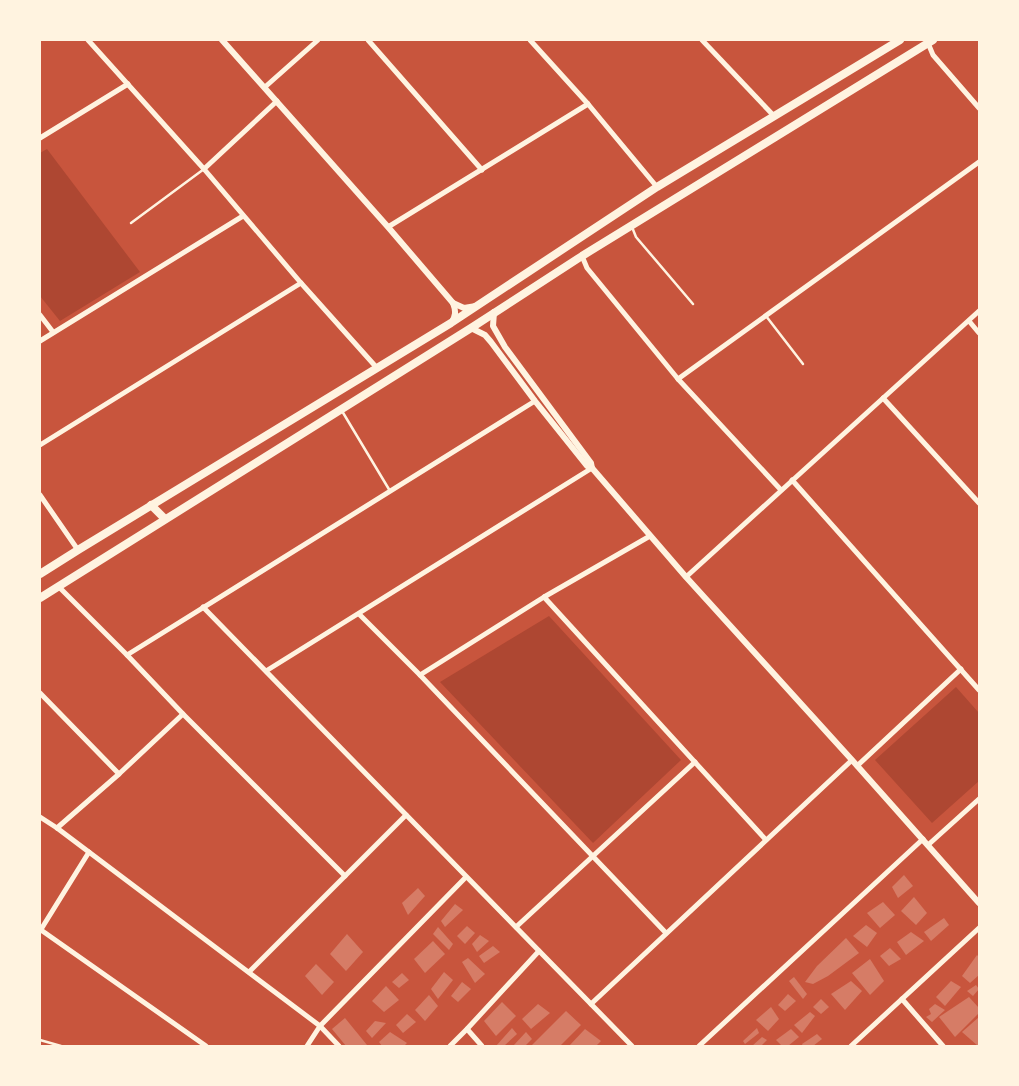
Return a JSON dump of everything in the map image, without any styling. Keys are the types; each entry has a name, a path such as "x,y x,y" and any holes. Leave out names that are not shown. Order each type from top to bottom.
{"main road":[{"path":"40,574 450,324 657,187 900,40"},
{"path":"40,598 471,328 582,256 931,42"},
{"path":"151,505 165,519"}],"street":[{"path":"88,40 204,169 301,283 377,368"},
{"path":"222,40 453,303 456,309 454,319 450,324"},
{"path":"265,87 318,40"},
{"path":"368,40 482,170"},
{"path":"530,40 588,104 657,187"},
{"path":"702,40 774,116"},
{"path":"931,42 933,55 979,108"},
{"path":"40,138 128,84"},
{"path":"204,169 277,101"},
{"path":"388,227 588,104"},
{"path":"678,379 979,162"},
{"path":"40,341 243,216"},
{"path":"582,256 587,268 678,379 781,490"},
{"path":"40,445 301,283"},
{"path":"453,303 464,308 476,306"},
{"path":"494,312 494,326 505,347 591,463 592,468 686,577 979,903"},
{"path":"686,577 979,312"},
{"path":"40,315 53,332"},
{"path":"968,321 979,333"},
{"path":"471,328 485,334 492,342 586,466 592,468"},
{"path":"884,398 979,502"},
{"path":"127,655 536,401"},
{"path":"266,671 592,468"},
{"path":"792,480 979,690"},
{"path":"40,495 78,550"},
{"path":"420,675 544,597 650,536"},
{"path":"58,586 344,876"},
{"path":"544,597 766,840"},
{"path":"203,607 632,1046"},
{"path":"359,614 420,675 666,934"},
{"path":"857,766 961,669"},
{"path":"40,693 42,700 119,774"},
{"path":"57,828 119,774 183,714"},
{"path":"591,1004 852,760"},
{"path":"516,927 695,762"},
{"path":"928,845 979,799"},
{"path":"249,972 406,815"},
{"path":"40,817 320,1026 339,1046"},
{"path":"698,1046 923,839"},
{"path":"89,852 40,930 206,1046"},
{"path":"307,1046 320,1026 466,877"},
{"path":"851,1046 979,928"},
{"path":"450,1046 539,951"},
{"path":"902,999 943,1046"},
{"path":"467,1029 482,1046"},
{"path":"193,1046 197,1040"}],"lane":[{"path":"131,223 204,169"},
{"path":"632,226 636,238 693,304"},
{"path":"765,315 803,364"},
{"path":"340,409 390,491"},
{"path":"40,1040 61,1046"}],"shaded area":[{"path":"47,149 140,272 60,321 40,296 40,153"},
{"path":"549,616 681,760 593,843 440,682"},
{"path":"956,687 979,713 979,781 932,823 875,760"}],"building":[{"path":"904,875 913,886 898,898 892,887"},
{"path":"418,888 425,896 408,915 402,903"},
{"path":"914,897 927,913 916,925 901,911"},
{"path":"883,902 895,915 880,928 867,913"},
{"path":"455,904 463,910 445,927 441,921"},
{"path":"944,918 949,925 931,941 924,932"},
{"path":"866,925 877,933 867,947 853,936"},
{"path":"467,926 475,933 465,944 457,936"},
{"path":"438,927 453,944 449,950 433,934"},
{"path":"911,932 924,941 906,955 897,942"},
{"path":"347,934 363,952 346,971 330,954"},
{"path":"480,935 489,941 477,952 472,944"},
{"path":"846,938 859,953 828,976 813,984 805,982 817,966"},
{"path":"433,941 445,954 425,973 414,959"},
{"path":"493,946 500,952 484,963 479,956"},
{"path":"890,948 901,959 889,966 880,956"},
{"path":"977,955 979,957 979,975 970,983 962,976"},
{"path":"468,958 485,974 475,983 462,962"},
{"path":"870,959 884,981 870,995 852,973"},
{"path":"316,964 334,982 322,995 305,976"},
{"path":"444,972 453,980 438,999 431,989"},
{"path":"402,973 409,980 399,988 392,982"},
{"path":"794,977 807,994 803,999 789,981"},
{"path":"851,981 862,991 845,1010 831,994"},
{"path":"951,981 961,987 945,1006 936,997"},
{"path":"462,982 471,989 458,1002 451,996"},
{"path":"976,985 979,989 973,996 967,991"},
{"path":"386,986 399,1000 384,1012 372,1001"},
{"path":"788,994 796,1001 785,1011 778,1005"},
{"path":"429,995 438,1006 425,1021 415,1010"},
{"path":"969,997 979,1008 979,1013 955,1037 939,1017"},
{"path":"821,999 829,1007 821,1014 813,1007"},
{"path":"502,1002 516,1016 496,1036 484,1021"},
{"path":"538,1004 550,1013 531,1029 522,1019"},
{"path":"935,1004 945,1010 932,1022 926,1017 931,1014 929,1009"},
{"path":"771,1007 779,1019 768,1031 756,1020"},
{"path":"566,1011 581,1025 560,1046 531,1046"},
{"path":"810,1012 815,1016 802,1033 794,1025"},
{"path":"407,1014 416,1022 403,1033 396,1025"},
{"path":"979,1017 979,1046 978,1046 962,1032"},
{"path":"345,1018 367,1045 346,1046 332,1029"},
{"path":"375,1021 386,1023 372,1038 366,1031"},
{"path":"512,1028 517,1034 504,1046 496,1046"},
{"path":"757,1028 759,1033 745,1044 743,1041"},
{"path":"585,1029 601,1041 596,1046 569,1046"},
{"path":"791,1029 799,1037 788,1046 782,1046 776,1040"},
{"path":"390,1032 407,1043 404,1046 382,1046 379,1042"},
{"path":"526,1032 532,1039 525,1046 513,1046"},
{"path":"817,1034 822,1039 813,1046 803,1046 802,1044"},
{"path":"762,1037 767,1040 761,1046 752,1046"}]}
